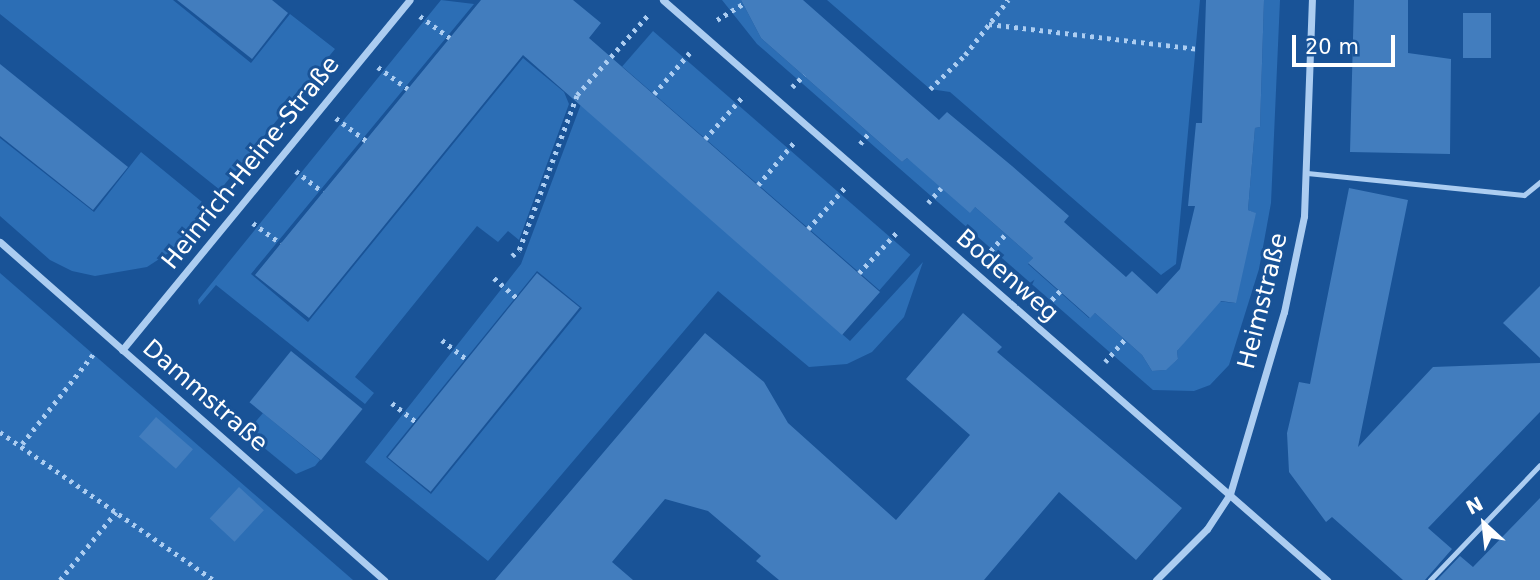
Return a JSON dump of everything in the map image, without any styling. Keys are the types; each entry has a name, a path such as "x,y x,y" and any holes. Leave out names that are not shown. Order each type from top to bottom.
{"street":[{"name":"Bodenweg","path":"663,0 1327,580"},
{"name":"Heimstraße","path":"1156,580 1207,529 1230,494 1284,313 1304,216 1312,0"},
{"name":"Heinrich-Heine-Straße","path":"122,350 407,3"},
{"name":"Dammstraße","path":"0,242 384,580"}],"lane":[{"path":"1307,173 1524,195 1540,182"},
{"path":"1430,580 1540,465"}],"path":[{"path":"930,89 1008,0"},
{"path":"407,3 450,38"},
{"path":"654,94 701,34 743,4"},
{"path":"512,256 519,250 577,95 653,10"},
{"path":"989,24 1198,49"},
{"path":"363,56 408,89"},
{"path":"705,139 756,81"},
{"path":"321,108 366,141"},
{"path":"758,185 808,127"},
{"path":"279,159 323,192"},
{"path":"808,229 859,172"},
{"path":"237,211 281,243"},
{"path":"859,273 910,217"},
{"path":"494,278 517,298"},
{"path":"22,444 107,337"},
{"path":"1093,376 1125,340"},
{"path":"442,341 466,359"},
{"path":"392,403 416,422"},
{"path":"0,432 22,444 214,580"},
{"path":"60,580 116,512"}],"shaded area":[{"path":"0,0 173,0 251,63 290,14 335,49 220,190 0,14"},
{"path":"441,0 474,4 251,274 308,322 523,58 564,92 569,104 519,240 508,231 498,242 477,226 355,377 374,393 365,404 216,285 199,305 198,300"},
{"path":"722,0 741,0 761,38 902,162 907,158 975,207 1033,258 1028,264 1089,318 1095,313 1142,355 1152,371 1165,370 1178,359 1177,351 1216,301 1235,303 1255,213 1248,210 1255,128 1260,127 1264,0 1280,0 1271,203 1259,269 1229,365 1210,385 1194,391 1153,390 757,44"},
{"path":"827,0 1200,0 1176,264 1161,275 950,92 930,89"},
{"path":"653,31 910,255 880,290 622,66"},
{"path":"581,104 850,341 923,262 904,317 872,352 847,364 809,367 718,291 488,561 365,462 521,264","holes":["537,271 582,308 427,499 431,494 386,457"]},
{"path":"0,138 94,212 141,152 207,206 170,252 147,267 95,276 72,271 50,260 0,216"},
{"path":"0,273 353,580 0,580"},
{"path":"263,413 320,460 315,466 296,474 246,433"}],"building":[{"path":"177,0 272,0 288,13 252,59"},
{"path":"481,0 573,0 601,23 589,38 880,292 842,335 523,55 309,318 255,275"},
{"path":"741,0 803,0 939,120 947,112 1012,166 1069,216 1064,222 1126,277 1132,271 1157,294 1180,269 1195,206 1188,206 1196,123 1202,123 1206,0 1264,0 1260,127 1255,128 1248,210 1256,213 1236,303 1221,301 1177,351 1178,359 1166,370 1152,371 1142,355 1095,313 1090,318 1028,263 1033,258 975,207 970,213 907,158 902,162 761,38"},
{"path":"1354,0 1408,0 1408,53 1451,59 1450,154 1350,152"},
{"path":"1463,13 1491,13 1491,58 1463,58"},
{"path":"0,64 128,167 93,210 0,136"},
{"path":"1349,188 1408,200 1358,447 1433,367 1540,363 1540,412 1428,528 1452,549 1425,580 1403,580 1332,517 1326,522 1289,472 1287,433 1299,382 1310,384"},
{"path":"537,273 580,308 431,492 388,457"},
{"path":"1540,286 1540,358 1503,323"},
{"path":"963,313 1002,347 997,352 1182,508 1136,560 1059,492 984,580 779,580 756,561 761,556 708,511 665,499 612,562 633,580 495,580 705,333 764,382 788,423 896,520 970,435 906,379"},
{"path":"291,351 362,409 321,460 249,402"},
{"path":"156,417 193,449 176,469 139,437"},
{"path":"239,487 264,510 235,542 210,518"},
{"path":"1540,498 1540,580 1437,580 1460,556 1473,567"}]}
